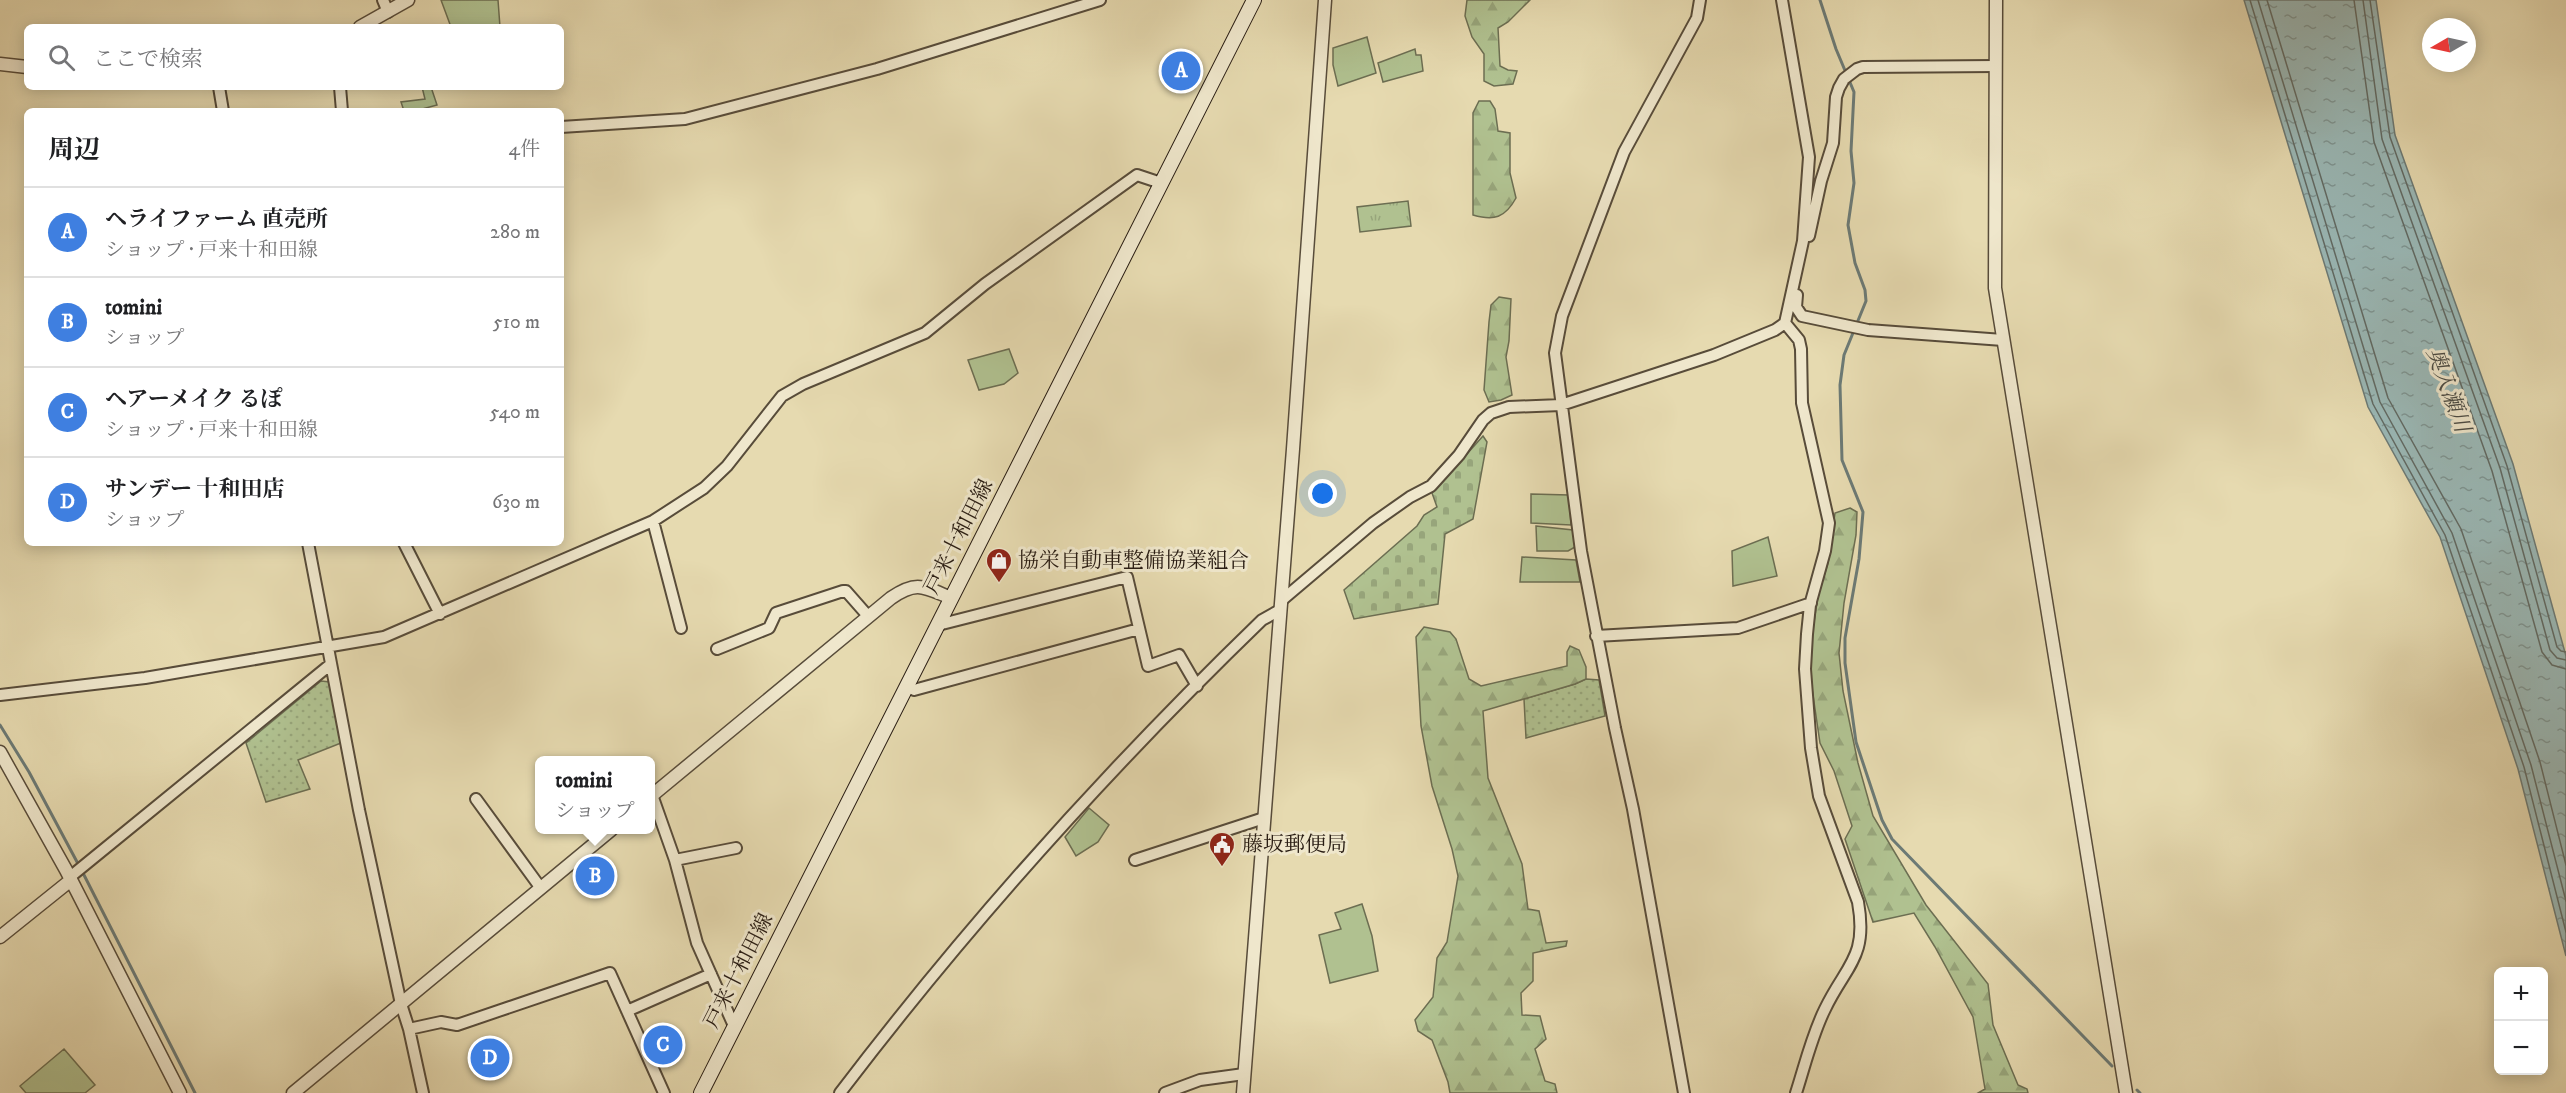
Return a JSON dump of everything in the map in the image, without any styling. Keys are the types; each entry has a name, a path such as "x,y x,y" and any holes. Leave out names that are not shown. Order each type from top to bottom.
{"main road":[{"name":"戸来十和田線","path":"701,1093 1254,0"}],"street":[{"path":"364,24 386,6 408,0"},
{"path":"564,128 685,119 877,69 1100,0"},
{"path":"1243,1093 1325,0"},
{"path":"1684,1093 1633,809 1596,636 1581,551 1556,353 1562,316 1624,152 1697,18 1700,0"},
{"path":"840,1093 908,1004 1130,751 1262,620 1373,523 1410,497 1431,486 1459,455 1491,412 1509,407 1561,405 1714,355 1775,330 1785,323 1802,246 1809,157 1782,0"},
{"path":"1996,0 1995,288 2126,1093"},
{"path":"0,64 24,67"},
{"path":"1802,246 1808,240 1821,182 1833,144 1836,97 1847,77 1857,69 1878,66 1996,66"},
{"path":"220,90 222,108"},
{"path":"340,90 342,108"},
{"path":"0,695 145,678 384,637 652,521 704,488 727,466 782,396 803,384 925,333 985,284 1137,175 1161,183"},
{"path":"1795,280 1798,287 1796,307 1799,313 1854,327 2003,340"},
{"path":"1785,323 1799,340 1801,349 1802,404 1829,523 1825,551 1810,603 1805,669 1815,779 1861,920 1858,950 1854,962 1824,1011 1796,1093"},
{"path":"652,521 681,628"},
{"path":"309,546 359,810 401,1004 423,1093"},
{"path":"406,546 440,614"},
{"path":"938,625 1126,577 1149,666 1179,655 1197,686"},
{"path":"655,794 891,598 912,586 921,586 951,598"},
{"path":"717,649 769,628 776,613 843,591 846,591 868,616"},
{"path":"1596,636 1738,628 1810,603"},
{"path":"907,686 914,690 1139,629"},
{"path":"0,937 331,664"},
{"path":"0,752 75,873 180,1093"},
{"path":"476,799 540,887"},
{"path":"655,804 675,860 697,943 734,1026"},
{"path":"1135,860 1264,818"},
{"path":"294,1093 606,834"},
{"path":"675,860 736,848"},
{"path":"409,1029 441,1022 451,1026 458,1025 610,973 664,1093"},
{"path":"627,1011 711,974"},
{"path":"1165,1093 1200,1080 1244,1074"}],"green space":[{"path":"441,0 498,0 500,24 450,24"},
{"path":"1467,0 1530,0 1508,22 1498,28 1500,66 1517,71 1513,84 1494,86 1484,81 1484,54 1472,37 1465,16"},
{"path":"1367,37 1376,73 1338,86 1333,65 1333,48"},
{"path":"1415,49 1416,55 1421,55 1423,71 1383,82 1378,63"},
{"path":"423,90 432,90 437,105 426,108 403,108 401,102 425,99"},
{"path":"1479,101 1490,101 1495,109 1498,131 1510,133 1510,173 1516,198 1508,210 1493,218 1473,215 1473,113"},
{"path":"1408,201 1411,226 1360,232 1357,207"},
{"path":"1499,297 1511,299 1506,357 1512,395 1489,402 1484,390 1489,322 1491,305"},
{"path":"1009,349 1018,373 1004,384 979,390 968,360"},
{"path":"1483,436 1487,442 1473,519 1445,534 1438,604 1354,619 1344,590 1417,526 1424,515 1437,507 1432,493"},
{"path":"1531,494 1569,495 1571,525 1531,523"},
{"path":"1850,508 1857,512 1856,535 1844,603 1839,653 1843,691 1858,763 1873,816 1926,905 1988,984 1993,1025 2018,1085 2027,1089 2028,1093 1978,1093 1985,1089 1973,1017 1914,913 1873,922 1845,839 1852,826 1834,771 1820,743 1808,661 1818,596 1828,563 1835,513"},
{"path":"1536,526 1573,530 1575,547 1568,551 1537,551"},
{"path":"1768,537 1777,576 1733,586 1732,551"},
{"path":"1522,557 1576,560 1580,582 1520,582"},
{"path":"1424,627 1450,632 1456,639 1469,679 1481,686 1567,666 1567,652 1570,646 1579,650 1586,667 1586,679 1575,684 1483,711 1488,778 1522,864 1528,909 1539,911 1546,943 1567,941 1566,946 1533,953 1533,981 1521,993 1522,1015 1540,1016 1546,1039 1535,1049 1545,1081 1555,1084 1557,1093 1450,1093 1432,1040 1418,1031 1415,1020 1433,997 1437,958 1447,942 1458,876 1432,786 1421,726 1416,637"},
{"path":"1586,679 1599,680 1605,716 1526,738 1524,699"},
{"path":"321,681 330,682 341,743 298,760 310,789 266,802 246,743"},
{"path":"1089,808 1109,825 1098,842 1076,856 1065,837"},
{"path":"1362,904 1372,936 1378,971 1330,983 1319,935 1341,929 1335,913"},
{"path":"64,1049 95,1085 85,1093 26,1093 20,1086"}],"water":[{"name":"奥入瀬川","path":"2244,0 2376,0 2395,135 2513,464 2566,656 2566,956 2518,769 2440,537 2368,407"}],"waterway":[{"path":"1820,0 1836,49 1854,92 1851,151 1854,183 1848,225 1855,263 1865,290 1866,301 1844,355 1840,385 1842,460 1863,512 1859,559 1845,638 1845,663 1856,742 1882,820 1892,839 2112,1066"},
{"path":"0,725 29,772 84,875 195,1093"},
{"path":"2137,1090 2140,1093"}],"place":[{"name":"ヘライファーム 直売所","path":"1181,71"},
{"name":"協栄自動車整備協業組合","path":"999,584"},
{"name":"藤坂郵便局","path":"1222,868"},
{"name":"tomini","path":"595,876"},
{"name":"ヘアーメイク るぽ","path":"663,1045"},
{"name":"サンデー 十和田店","path":"490,1058"}]}
